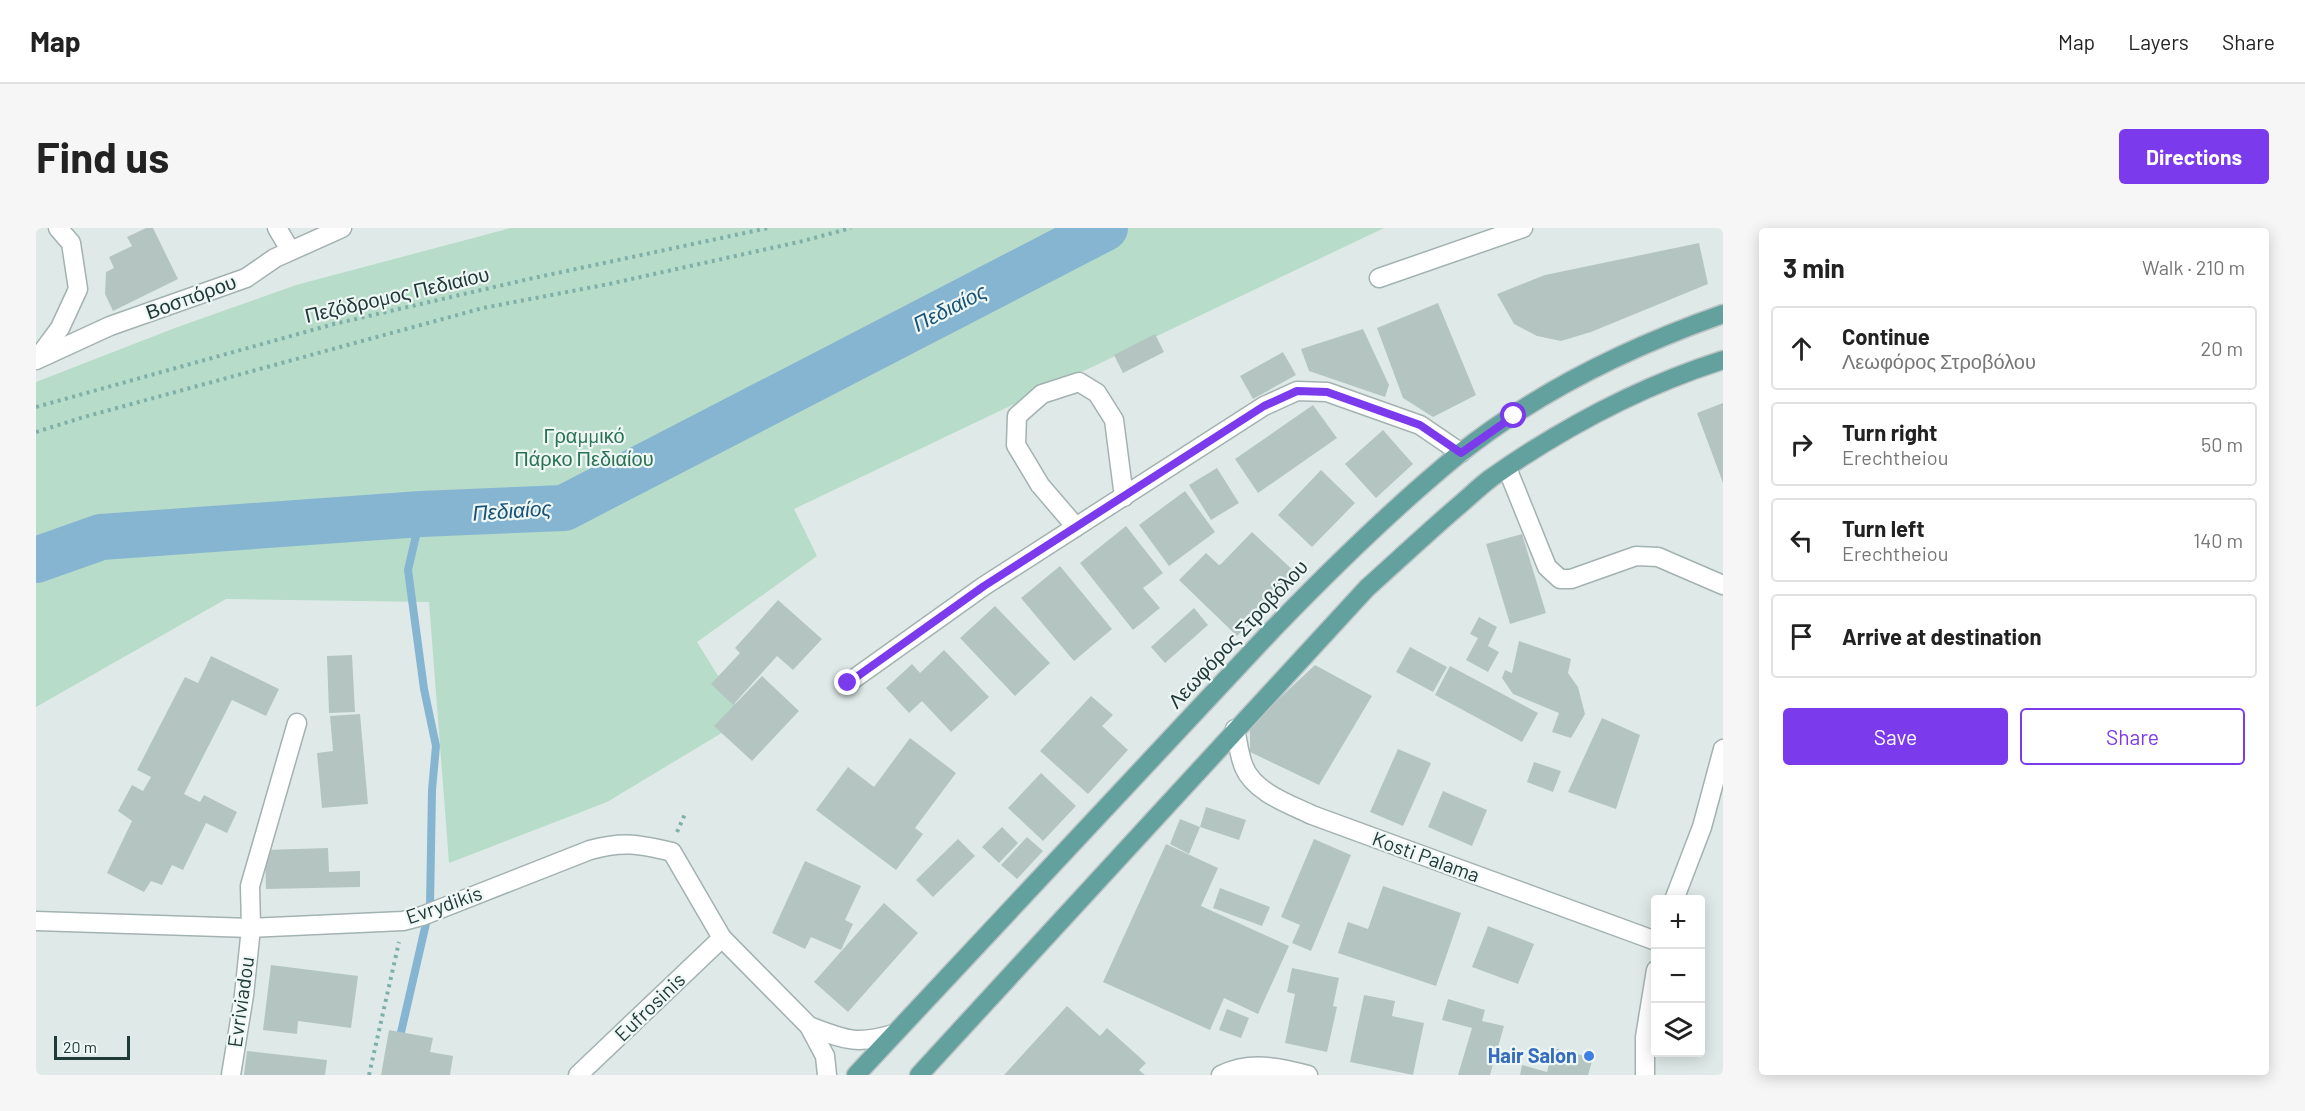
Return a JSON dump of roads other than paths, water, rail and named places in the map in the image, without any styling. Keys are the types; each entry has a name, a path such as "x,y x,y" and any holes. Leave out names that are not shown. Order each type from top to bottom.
{"main road":[{"name":"Λεωφόρος Στροβόλου","path":"856,1075 1345,555 1394,509 1461,453 1565,384 1626,353 1723,314"},
{"path":"919,1075 1235,729 1368,588 1490,479 1543,444 1598,413 1658,385 1723,360"}],"street":[{"path":"36,360 60,328 78,289 71,243 57,228"},
{"path":"277,228 290,250"},
{"name":"Βοσπόρου","path":"36,360 110,326 246,278 274,258 342,228"},
{"path":"1379,278 1522,228"},
{"path":"1076,527 1040,484 1016,445 1017,416 1042,393 1079,382 1098,393 1114,420 1124,496"},
{"path":"848,683 984,586 1264,406 1297,391 1327,392 1420,425 1461,453"},
{"path":"1507,468 1547,567 1560,579 1571,579 1636,556 1658,557 1723,585"},
{"name":"Evriviadou","path":"231,1075 244,995 251,928 250,886 297,723"},
{"name":"Kosti Palama","path":"1235,729 1244,768 1250,778 1261,788 1291,805 1312,815 1651,939"},
{"path":"1676,895 1702,827 1723,749"},
{"path":"1702,827 1723,793"},
{"name":"Evrydikis","path":"36,921 251,928 403,921 422,916 590,850 609,844 631,843 672,852 722,938 809,1026"},
{"name":"Eufrosinis","path":"578,1075 722,938"},
{"path":"1645,1075 1645,1037 1651,1000"},
{"path":"809,1026 844,1039 870,1041 894,1034"},
{"path":"809,1026 825,1056 827,1075"},
{"path":"1221,1075 1234,1069 1255,1066 1277,1067 1308,1075"}],"waterway":[{"name":"Πεδιαίος","path":"36,560 101,537 421,514 564,508 1105,228"},
{"path":"399,1041 430,906 432,790 436,746 424,689 408,570 421,514"}],"place":[{"name":"Hair Salon","path":"1589,1056"}],"park label":[{"name":"Γραμμικό Πάρκο Πεδιαίου","path":"584,448"}]}
